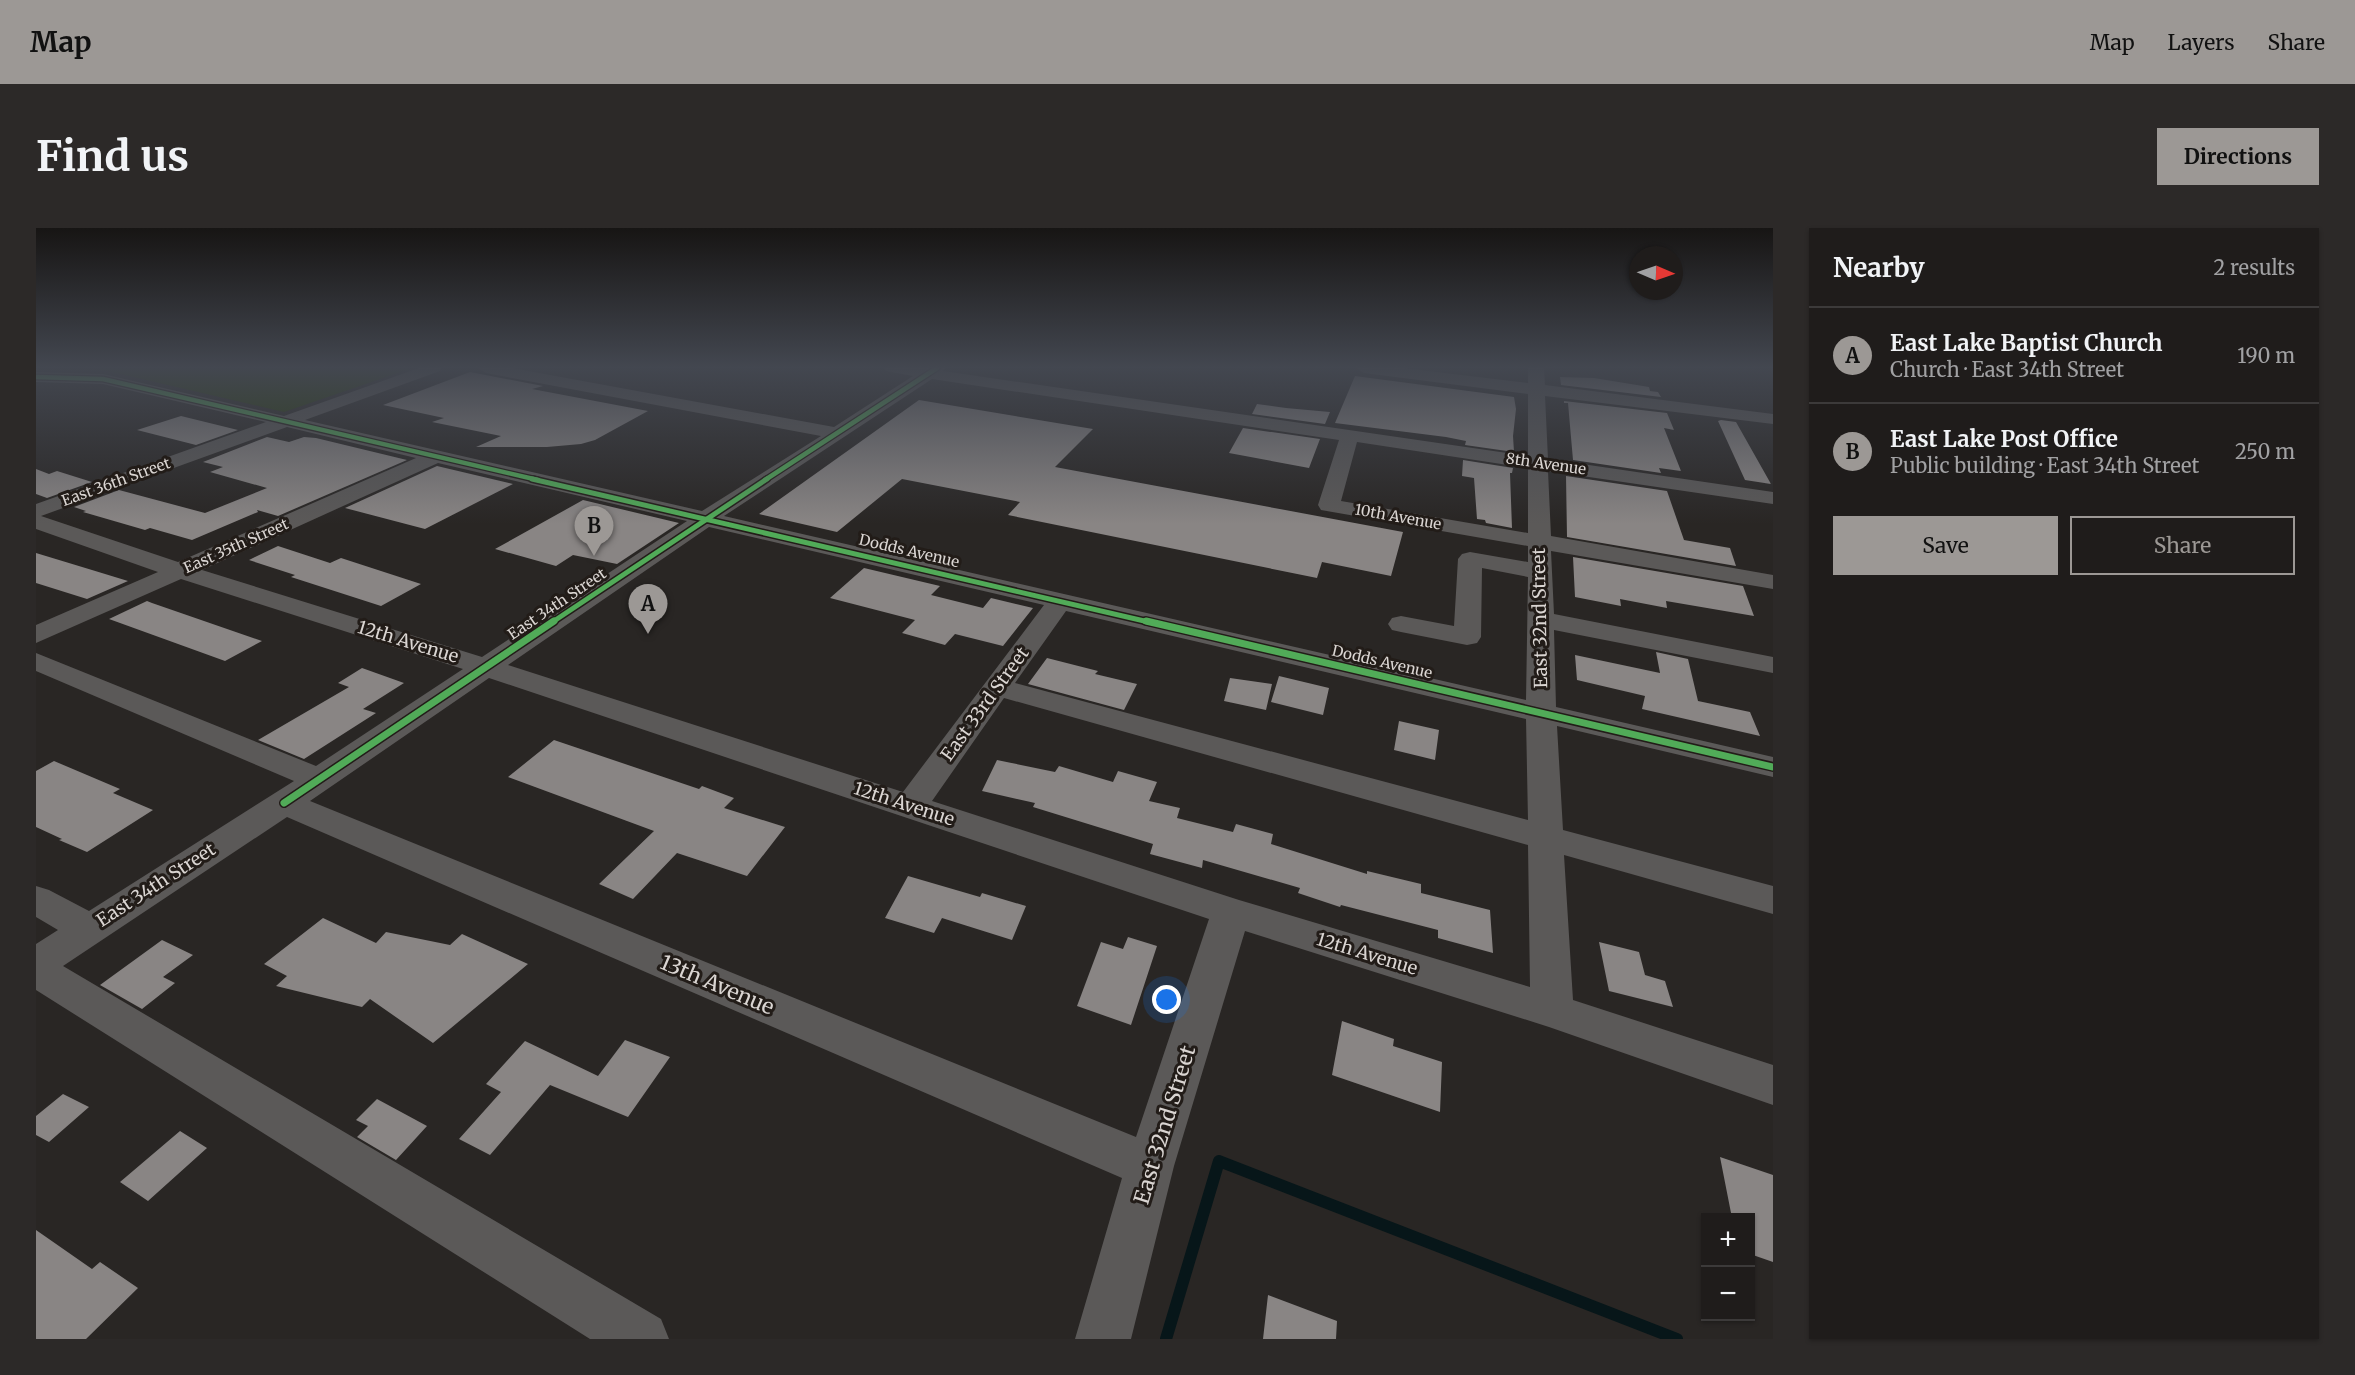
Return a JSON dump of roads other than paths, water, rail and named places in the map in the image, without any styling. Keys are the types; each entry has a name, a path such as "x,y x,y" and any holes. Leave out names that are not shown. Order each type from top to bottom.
{"street":[{"name":"Dodds Avenue","path":"281,420 1773,767"},
{"name":"East 36th Street","path":"36,511 289,420"},
{"path":"766,420 837,433"},
{"name":"East 34th Street","path":"36,964 488,668 707,518 857,420"},
{"name":"8th Avenue","path":"1251,420 1773,498"},
{"name":"East 32nd Street","path":"1536,420 1541,713 1552,1011"},
{"name":"10th Avenue","path":"1350,435 1329,505 1539,556 1773,596"},
{"name":"East 35th Street","path":"36,635 437,456"},
{"name":"12th Avenue","path":"36,522 1231,912 1552,1011 1773,1085"},
{"path":"1401,624 1467,637 1470,559 1539,556 1773,582"},
{"name":"East 33rd Street","path":"911,806 1060,601"},
{"path":"1541,619 1773,665"},
{"path":"36,661 319,779"},
{"path":"997,687 1773,900"},
{"name":"13th Avenue","path":"284,803 1150,1166"},
{"path":"36,900 88,928"},
{"name":"East 32nd Street","path":"1103,1339 1150,1166 1231,912"},
{"path":"36,970 640,1339"}],"waterway":[{"path":"1166,1339 1219,1161 1677,1339"}],"place":[{"name":"East Lake Post Office","path":"594,556"},
{"name":"East Lake Baptist Church","path":"648,634"}]}
